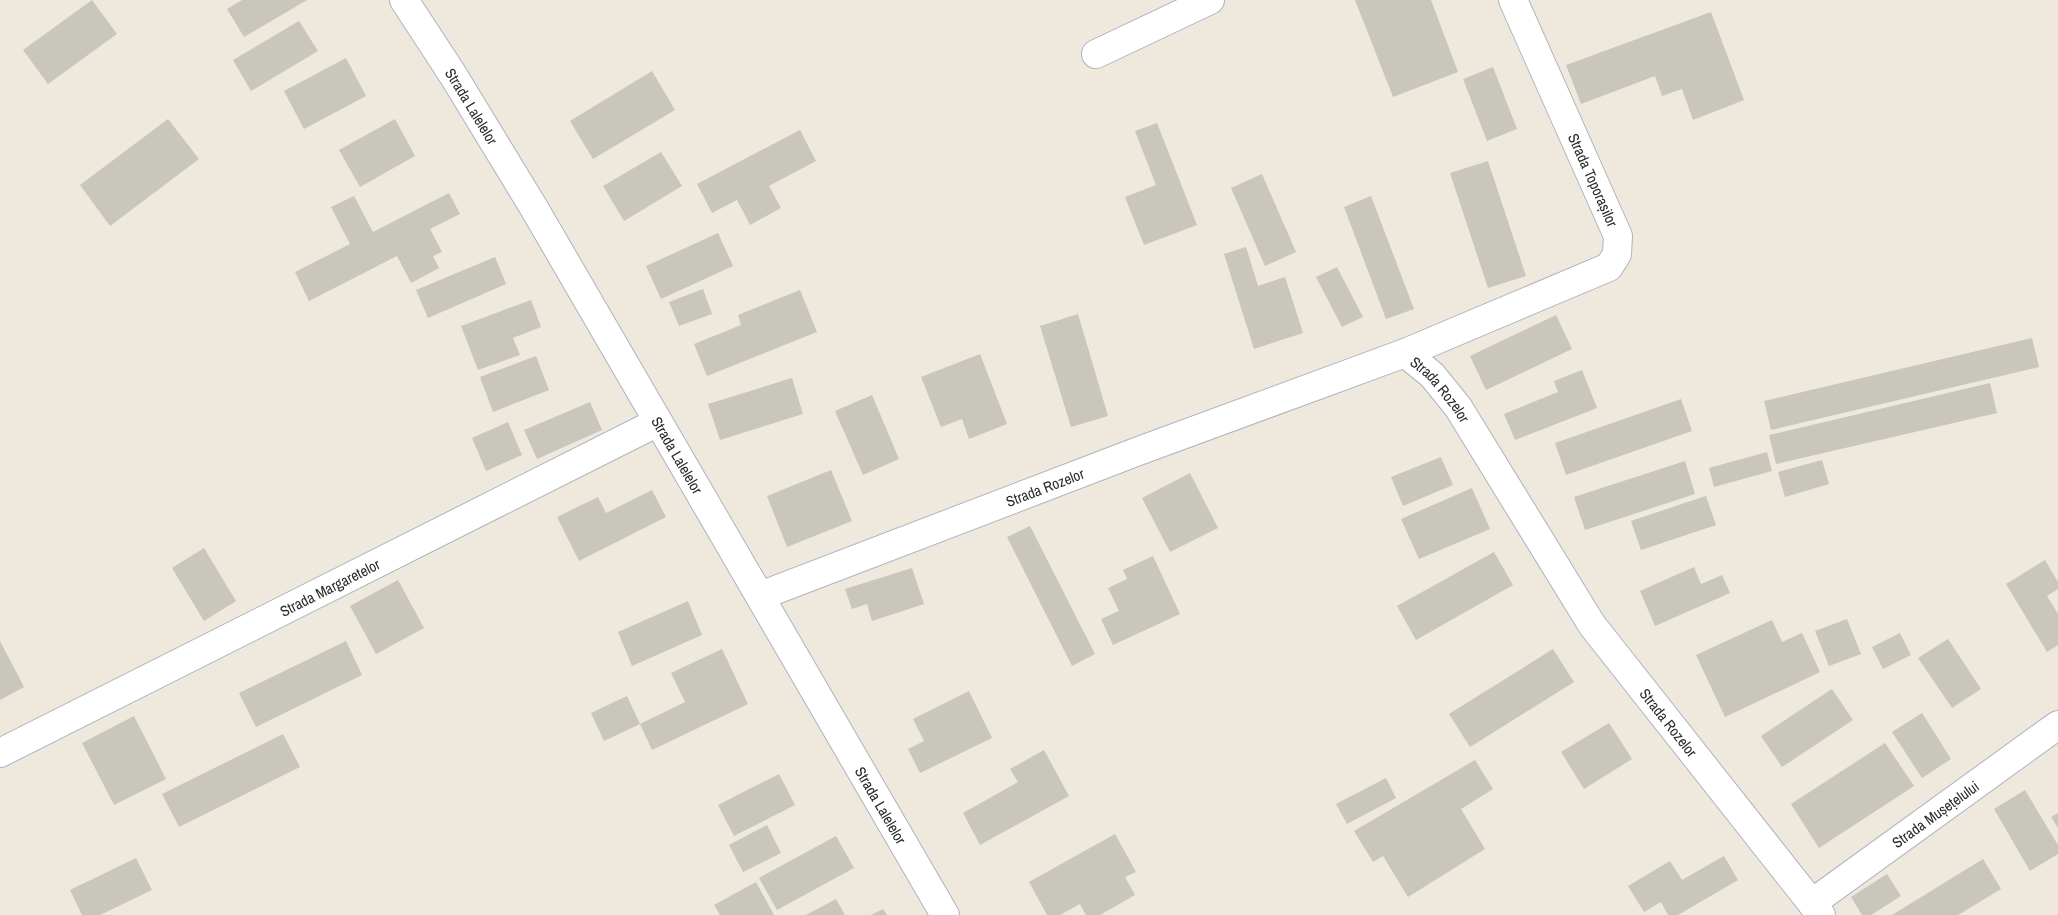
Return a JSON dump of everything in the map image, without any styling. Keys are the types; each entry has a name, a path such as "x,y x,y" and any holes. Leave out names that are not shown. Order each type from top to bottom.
{"street":[{"name":"Strada Lalelelor","path":"404,0 453,75 529,200 946,915"},
{"path":"1096,54 1210,0"},
{"name":"Strada Toporașilor","path":"1405,352 1609,267 1618,254 1618,236 1513,0"},
{"name":"Strada Rozelor","path":"760,596 1136,452 1405,352 1432,375 1458,406 1592,625 1817,909"},
{"name":"Strada Margaretelor","path":"0,753 658,422"},
{"name":"Strada Mușețelului","path":"1817,909 2058,725"}],"building":[{"path":"92,0 117,34 48,84 23,50"},
{"path":"242,0 307,0 244,37 227,9"},
{"path":"1355,0 1431,0 1458,72 1393,97"},
{"path":"1711,12 1744,100 1693,120 1682,89 1662,96 1655,76 1581,104 1566,65"},
{"path":"299,21 318,51 251,91 233,60"},
{"path":"346,58 366,96 304,129 284,91"},
{"path":"1493,67 1517,129 1487,141 1463,79"},
{"path":"652,71 675,110 593,159 570,121"},
{"path":"168,119 199,159 110,226 80,185"},
{"path":"395,119 415,156 360,187 339,150"},
{"path":"1157,123 1197,225 1144,245 1125,197 1156,185 1135,131"},
{"path":"800,130 816,161 769,186 781,208 750,225 737,200 712,213 697,184"},
{"path":"661,152 682,186 624,221 603,186"},
{"path":"1488,161 1526,276 1488,288 1450,173"},
{"path":"1262,174 1296,252 1265,266 1231,188"},
{"path":"449,193 460,214 430,229 442,252 433,256 439,268 411,283 397,256 309,301 295,272 350,244 331,207 354,196 373,232"},
{"path":"1371,196 1414,309 1386,319 1344,207"},
{"path":"718,233 733,266 661,299 646,266"},
{"path":"1246,247 1258,286 1285,277 1303,333 1254,349 1224,254"},
{"path":"495,257 506,284 428,318 416,290"},
{"path":"1337,267 1363,317 1342,327 1316,277"},
{"path":"703,289 712,314 679,326 669,302"},
{"path":"800,290 817,332 707,376 694,344 741,325 738,315"},
{"path":"531,300 541,327 513,338 520,355 478,370 461,326"},
{"path":"1078,314 1108,416 1071,427 1040,326"},
{"path":"1556,315 1572,349 1486,390 1470,356"},
{"path":"2032,338 2039,367 1771,430 1764,401"},
{"path":"980,354 1007,424 969,439 962,419 941,427 921,377"},
{"path":"536,356 549,390 493,412 480,377"},
{"path":"1582,370 1597,408 1515,440 1504,414 1558,392 1554,381"},
{"path":"792,378 803,414 720,440 708,404"},
{"path":"1990,383 1997,413 1776,464 1769,435"},
{"path":"872,395 899,459 863,475 835,411"},
{"path":"1681,399 1692,431 1566,475 1555,443"},
{"path":"590,402 602,430 537,459 524,430"},
{"path":"508,422 522,455 486,471 472,438"},
{"path":"1767,452 1772,471 1714,487 1709,468"},
{"path":"1441,457 1453,485 1403,506 1391,477"},
{"path":"1822,460 1829,484 1785,497 1778,472"},
{"path":"1685,461 1695,494 1585,530 1574,497"},
{"path":"831,470 852,521 787,547 767,496"},
{"path":"1190,473 1218,528 1170,552 1142,498"},
{"path":"1472,488 1490,529 1419,559 1401,519"},
{"path":"652,490 666,517 579,561 557,517 598,497 606,513"},
{"path":"1706,496 1716,525 1641,550 1631,521"},
{"path":"1030,526 1095,654 1072,666 1007,537"},
{"path":"204,548 236,601 204,621 172,568"},
{"path":"1494,552 1513,585 1416,640 1397,606"},
{"path":"1153,556 1180,614 1113,645 1101,619 1119,611 1108,588 1127,579 1123,570"},
{"path":"2045,560 2058,582 2058,589 2047,596 2058,614 2058,645 2047,652 2006,584"},
{"path":"1694,567 1701,584 1722,575 1730,593 1655,626 1640,591"},
{"path":"912,568 924,604 872,621 867,604 852,609 845,589"},
{"path":"398,580 424,628 376,654 350,606"},
{"path":"688,601 702,635 632,666 618,632"},
{"path":"1847,619 1861,654 1829,666 1815,631"},
{"path":"1772,620 1782,642 1802,633 1820,672 1725,717 1696,655"},
{"path":"1900,633 1911,655 1883,669 1872,647"},
{"path":"1948,639 1981,689 1952,708 1918,658"},
{"path":"0,641 24,687 0,700"},
{"path":"346,641 362,675 256,727 239,693"},
{"path":"722,649 748,704 652,750 640,724 685,702 671,673"},
{"path":"1553,649 1574,682 1470,747 1449,714"},
{"path":"1832,689 1853,720 1782,767 1761,736"},
{"path":"969,691 992,738 920,773 908,749 924,741 913,719"},
{"path":"627,696 640,724 604,741 591,713"},
{"path":"1922,713 1951,759 1922,778 1892,732"},
{"path":"134,716 166,779 114,805 82,743"},
{"path":"1609,723 1632,759 1584,789 1561,752"},
{"path":"283,734 300,767 179,827 162,794"},
{"path":"1885,743 1914,786 1819,848 1791,804"},
{"path":"1044,750 1069,796 980,845 963,813 1018,782 1010,769"},
{"path":"1475,760 1493,789 1461,809 1485,849 1408,897 1383,856 1373,862 1354,831"},
{"path":"779,774 795,805 734,836 718,805"},
{"path":"1386,778 1396,798 1347,824 1336,804"},
{"path":"2025,790 2058,845 2058,854 2030,871 1994,809"},
{"path":"2058,813 2058,828 2051,817"},
{"path":"767,825 781,853 743,872 729,845"},
{"path":"1115,834 1136,872 1125,877 1135,895 1100,915 1086,915 1080,904 1060,915 1047,915 1029,882"},
{"path":"836,836 854,868 777,910 759,878"},
{"path":"1724,856 1738,880 1678,915 1668,915 1661,902 1644,912 1628,886 1670,861 1682,880"},
{"path":"136,858 152,890 100,915 82,915 70,890"},
{"path":"1983,859 2001,889 1958,915 1892,915"},
{"path":"1887,874 1901,896 1871,915 1862,915 1851,897"},
{"path":"756,882 774,915 720,915 714,905"},
{"path":"836,899 845,915 806,915"},
{"path":"883,909 887,915 871,915"}]}
